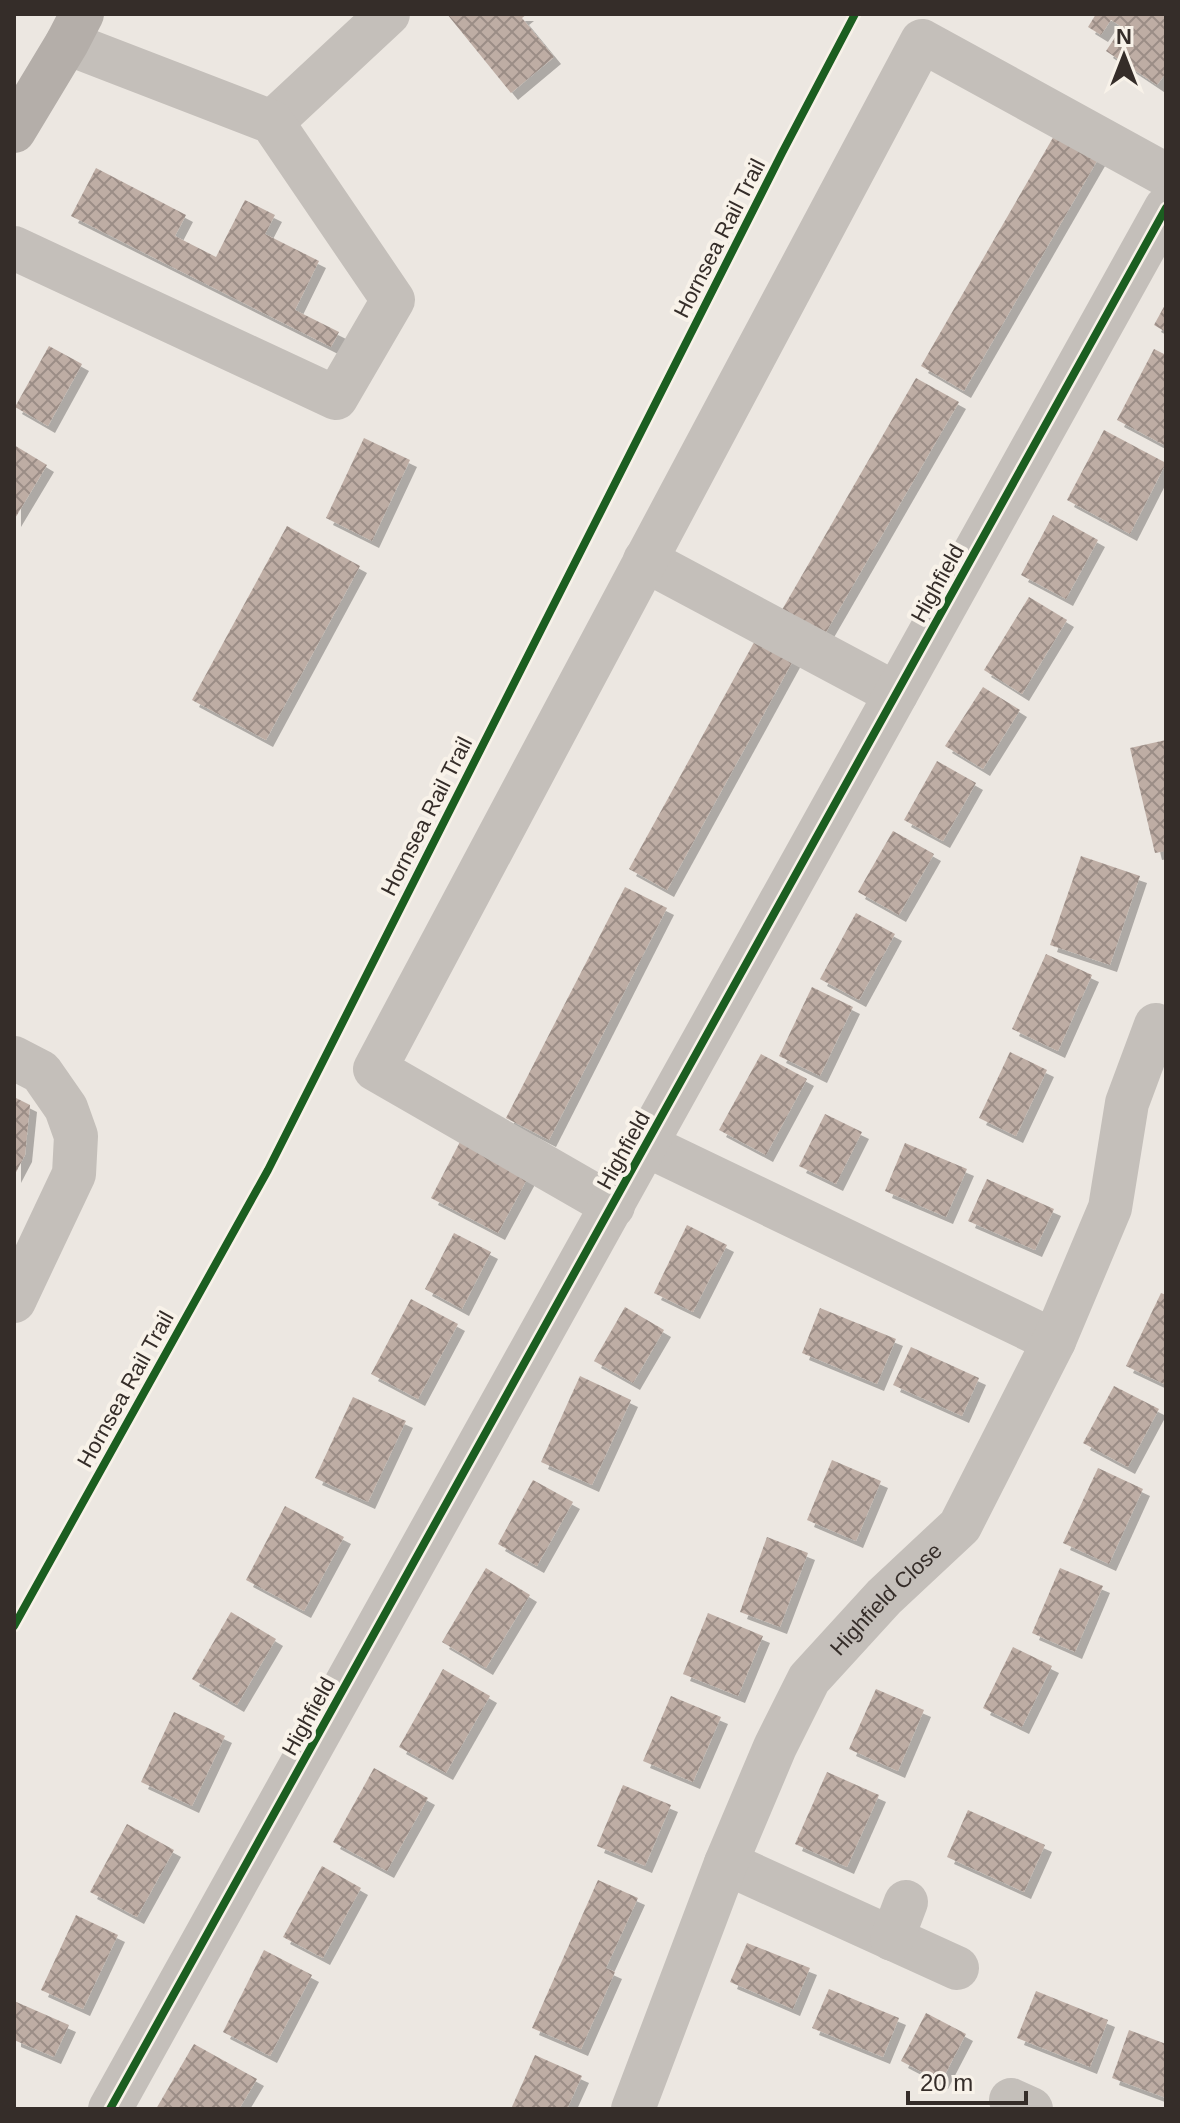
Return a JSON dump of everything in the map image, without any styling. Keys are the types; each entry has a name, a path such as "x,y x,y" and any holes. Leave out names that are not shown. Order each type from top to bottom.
{"main road":[{"path":"14,131 75,28"}],"street":[{"path":"272,122 388,14"},
{"path":"14,248 336,398 393,300 272,122 75,28"},
{"path":"613,1206 375,1069 922,41 1166,175"},
{"name":"Highfield","path":"110,2109 1166,208"},
{"path":"645,560 896,694"},
{"name":"Highfield Close","path":"633,2109 726,1863 775,1747 809,1679 884,1597 960,1526 1054,1341 1110,1208 1127,1103 1156,1025"},
{"path":"14,1058 41,1072 66,1108 76,1136 74,1174 14,1301"},
{"path":"646,1145 1054,1341"},
{"path":"726,1863 899,1920 957,1968"}],"building":[{"path":"447,14 527,14 522,18 554,57 511,93"},
{"path":"1096,14 1166,14 1166,73 1157,85 1106,51 1122,27 1111,20 1101,35 1088,27"},
{"path":"1062,122 1105,147 964,391 921,366"},
{"path":"96,168 186,215 175,236 216,257 245,200 275,215 265,234 319,261 295,310 339,332 331,347 71,216"},
{"path":"1166,303 1166,332 1154,325"},
{"path":"49,346 82,364 48,426 15,407"},
{"path":"1154,349 1166,355 1166,446 1117,420"},
{"path":"916,378 959,402 818,646 775,622"},
{"path":"1104,430 1166,463 1130,534 1067,500"},
{"path":"364,438 410,460 372,541 326,518"},
{"path":"14,445 47,465 14,520"},
{"path":"1053,515 1098,540 1066,599 1021,575"},
{"path":"287,526 360,566 266,740 192,700"},
{"path":"1029,597 1067,620 1022,694 984,670"},
{"path":"757,637 795,657 667,890 629,869"},
{"path":"983,687 1020,710 983,769 945,746"},
{"path":"1166,740 1166,851 1155,853 1130,748"},
{"path":"937,761 976,783 943,841 904,820"},
{"path":"893,831 934,854 899,915 858,892"},
{"path":"1081,856 1140,876 1110,965 1050,945"},
{"path":"625,887 667,908 549,1140 506,1118"},
{"path":"856,913 895,934 859,1000 820,979"},
{"path":"1046,954 1092,975 1058,1051 1012,1029"},
{"path":"812,987 853,1007 820,1076 779,1056"},
{"path":"1010,1052 1047,1070 1016,1136 979,1118"},
{"path":"761,1054 807,1079 766,1155 719,1130"},
{"path":"14,1097 30,1105 25,1155 14,1176"},
{"path":"825,1114 862,1132 836,1184 799,1166"},
{"path":"463,1136 531,1172 498,1233 431,1198"},
{"path":"905,1143 967,1169 946,1217 885,1191"},
{"path":"987,1179 1054,1209 1035,1250 968,1221"},
{"path":"687,1225 727,1245 693,1312 654,1293"},
{"path":"454,1233 491,1252 462,1309 425,1289"},
{"path":"1161,1293 1166,1295 1166,1385 1126,1366"},
{"path":"411,1299 458,1324 418,1399 371,1374"},
{"path":"625,1307 664,1330 633,1383 594,1361"},
{"path":"820,1308 896,1339 877,1384 802,1353"},
{"path":"911,1347 979,1378 962,1416 893,1385"},
{"path":"580,1376 631,1400 592,1485 541,1462"},
{"path":"1114,1386 1159,1409 1128,1467 1083,1443"},
{"path":"353,1397 406,1421 368,1502 315,1478"},
{"path":"832,1460 881,1481 856,1541 807,1520"},
{"path":"1098,1468 1143,1489 1109,1564 1063,1543"},
{"path":"533,1480 573,1502 537,1566 498,1544"},
{"path":"285,1506 344,1537 304,1611 246,1580"},
{"path":"767,1537 808,1553 780,1627 740,1612"},
{"path":"486,1568 530,1595 486,1668 442,1642"},
{"path":"1060,1568 1103,1586 1075,1652 1032,1633"},
{"path":"231,1612 276,1639 237,1705 192,1679"},
{"path":"708,1613 763,1636 738,1696 683,1674"},
{"path":"1013,1647 1052,1666 1022,1727 983,1708"},
{"path":"443,1669 490,1696 446,1773 399,1747"},
{"path":"876,1689 924,1710 898,1771 849,1749"},
{"path":"671,1696 721,1717 693,1782 643,1761"},
{"path":"174,1712 225,1736 192,1806 141,1782"},
{"path":"374,1768 428,1798 387,1871 333,1842"},
{"path":"827,1772 879,1795 847,1867 795,1844"},
{"path":"623,1785 671,1805 645,1866 597,1846"},
{"path":"968,1810 1045,1845 1024,1892 947,1857"},
{"path":"127,1824 174,1850 137,1917 90,1892"},
{"path":"322,1866 361,1888 323,1958 283,1937"},
{"path":"598,1880 638,1898 606,1968 615,1972 581,2049 532,2028"},
{"path":"76,1915 118,1935 83,2009 41,1990"},
{"path":"747,1943 810,1968 793,2009 730,1982"},
{"path":"264,1950 312,1975 270,2056 223,2032"},
{"path":"829,1989 899,2018 883,2057 812,2028"},
{"path":"1036,1991 1108,2020 1090,2067 1017,2038"},
{"path":"14,2001 69,2025 54,2057 14,2040"},
{"path":"926,2013 966,2034 941,2082 901,2061"},
{"path":"1129,2030 1166,2044 1166,2098 1112,2078"},
{"path":"194,2044 257,2079 239,2109 156,2109"},
{"path":"535,2055 582,2076 567,2109 511,2109"}],"cycle path":[{"name":"Hornsea Rail Trail","path":"14,1626 268,1170 855,14"},
{"path":"110,2109 1166,208"}]}
